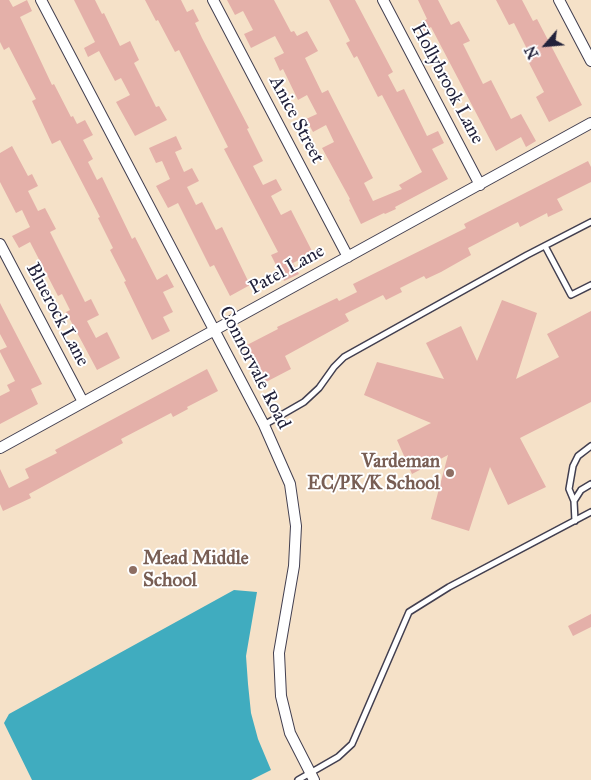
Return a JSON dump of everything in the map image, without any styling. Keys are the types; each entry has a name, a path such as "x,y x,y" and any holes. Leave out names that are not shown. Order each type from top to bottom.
{"street":[{"name":"Connorvale Road","path":"41,0 264,425 290,484 296,526 294,566 279,653 281,696 290,733 312,777"},
{"name":"Anice Street","path":"213,0 348,257"},
{"name":"Hollybrook Lane","path":"383,0 480,185"},
{"path":"559,0 591,61"},
{"name":"Patel Lane","path":"0,448 480,185 591,122"},
{"name":"Bluerock Lane","path":"0,244 83,402"}],"lane":[{"path":"264,425 304,402 319,388 334,367 344,357 591,222"},
{"path":"545,246 571,295 591,285"},
{"path":"574,501 569,489 573,466 578,456 591,446"},
{"path":"575,521 574,501 581,490 591,484"},
{"path":"298,780 312,777 338,758 352,744 409,612 449,587 591,512"}],"water":[{"path":"234,590 257,592 246,656 248,684 251,713 258,739 271,770 251,780 32,780 4,723 9,714"}],"building":[{"path":"0,0 9,0 13,7 27,0 32,11 20,17 52,85 54,84 71,117 73,116 77,124 85,120 93,135 83,140 93,159 88,162 97,180 102,177 132,239 135,237 157,280 167,274 174,287 163,292 173,312 163,317 170,331 152,340 110,250 113,248 98,218 100,217 60,140 52,144 32,101 36,99 9,47 4,50 0,42"},
{"path":"74,0 95,0 102,14 104,13 120,46 130,41 139,60 134,63 156,107 159,106 167,120 135,136 116,102 130,95 121,78 115,81 99,51 88,57 84,48 95,42"},
{"path":"145,0 181,0 187,12 193,9 199,21 195,23 249,128 247,129 263,161 253,166 263,185 276,179 282,190 271,196 281,215 291,210 313,253 293,263 299,274 284,281 271,255 278,252 224,149 228,147 179,50 175,52"},
{"path":"227,0 274,0 291,32 294,31 297,36 307,31 318,51 305,58 322,93 328,90 373,178 364,183 373,201 402,189 399,185 422,172 382,95 378,97 357,56 354,58 346,43 350,41 329,0 355,0 393,72 388,75 397,92 404,89 427,136 438,131 444,143 432,149 448,179 395,207 396,209 361,224 350,199 322,148 334,142 326,125 313,132 306,119 317,114 307,95 298,100 283,69 280,71 274,58 284,53 275,36 251,48 244,34 253,30 243,11 235,15"},
{"path":"418,0 438,0 451,25 459,21 470,41 463,44 483,84 491,80 511,119 521,114 536,141 526,147 521,137 496,151 431,27 424,31 420,23 427,19"},
{"path":"496,0 522,0 533,21 537,19 582,105 549,122 536,97 544,92 528,61 532,59 514,23 509,25"},
{"path":"176,136 182,149 175,152 184,172 192,168 199,181 187,187 196,205 202,202 216,230 222,227 250,285 230,296 214,265 210,267 178,203 168,208 156,186 170,179 162,161 156,163 149,148"},
{"path":"12,146 28,176 32,174 38,186 28,191 38,211 45,208 56,229 50,232 85,302 91,299 99,315 87,321 96,338 107,332 120,358 97,370 66,312 70,310 62,294 58,296 30,242 19,248 12,236 30,227 22,210 16,213 0,182 0,153"},
{"path":"588,161 591,167 591,182 557,199 563,210 548,217 547,213 520,227 518,222 468,248 471,255 441,272 426,279 424,276 400,288 402,292 386,300 383,295 345,314 349,321 285,356 291,369 266,382 247,345 278,329 277,327 337,298 339,301 357,292 353,284 466,228 464,224"},
{"path":"502,300 537,313 516,379 559,357 547,334 591,311 591,402 520,438 546,487 508,505 490,467 469,531 431,519 448,455 412,474 397,440 431,423 364,395 377,362 444,379 426,343 461,326 477,361"},
{"path":"0,303 42,384 31,389 38,404 0,424 0,396 10,391 7,385 15,381 0,352 0,350 7,347 0,334"},
{"path":"207,369 218,391 187,407 188,409 173,417 171,413 121,439 123,443 29,494 31,498 3,511 0,504 0,469 9,488 29,478 25,469 57,453 55,450"},
{"path":"591,614 591,627 573,636 568,626"}],"place":[{"name":"Vardeman EC/PK/K School","path":"450,473"},
{"name":"Mead Middle School","path":"133,570"}]}
